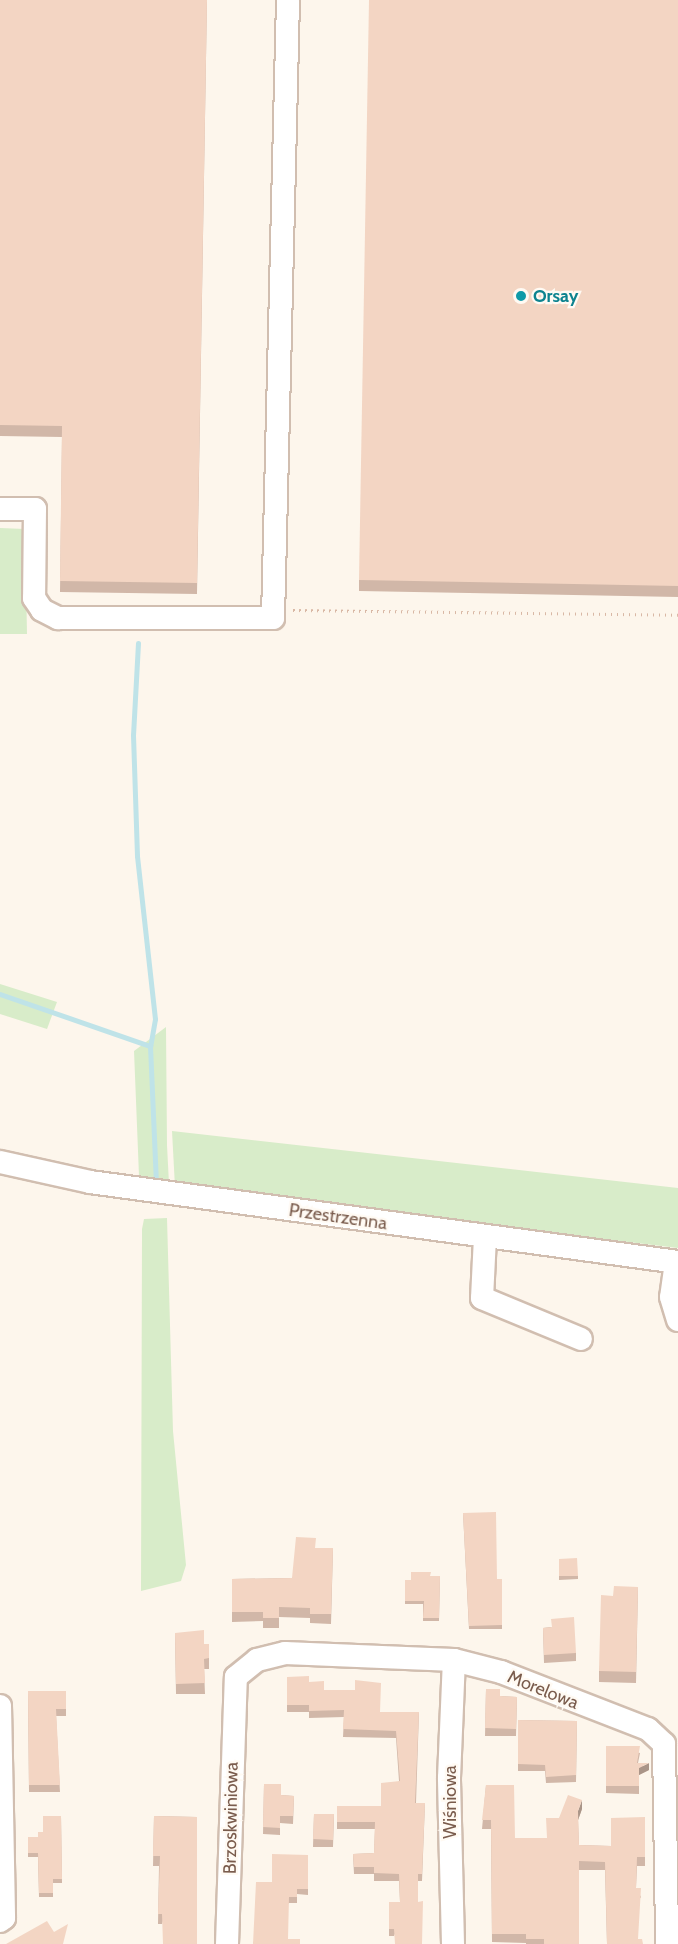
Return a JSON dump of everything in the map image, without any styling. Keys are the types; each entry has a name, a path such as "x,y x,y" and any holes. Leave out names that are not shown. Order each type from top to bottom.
{"street":[{"path":"0,509 35,509 34,598 42,610 58,618 273,618 288,0"},
{"name":"Przestrzenna","path":"0,1162 90,1182 677,1262"},
{"path":"485,1237 482,1298 581,1339"},
{"path":"677,1262 671,1297 678,1320"},
{"name":"Morelowa","path":"233,1692 236,1677 243,1669 268,1655 454,1660 501,1672 648,1729 664,1744 667,1944"},
{"name":"Wiśniowa","path":"453,1944 449,1778 454,1660"},
{"name":"Brzoskwiniowa","path":"227,1944 233,1692"},
{"path":"0,1706 4,1918 0,1921"}],"path":[{"path":"274,610 678,615"}],"green space":[{"path":"0,528 25,529 27,634 0,634"},
{"path":"0,984 57,1002 47,1029 0,1014"},
{"path":"166,1027 169,1184 139,1176 134,1051"},
{"path":"172,1131 678,1188 678,1248 175,1187"},
{"path":"167,1218 173,1431 186,1565 181,1581 141,1591 142,1229 144,1219"}],"building":[{"path":"0,0 207,0 197,583 60,581 62,426 0,425"},
{"name":"Orsay","path":"369,0 678,0 678,586 359,580"},
{"path":"496,1512 497,1579 502,1579 502,1625 469,1626 463,1513"},
{"path":"296,1537 316,1538 315,1548 333,1548 331,1614 310,1614 310,1608 279,1607 279,1618 263,1618 263,1612 232,1612 232,1579 292,1578"},
{"path":"577,1558 578,1576 559,1576 559,1559"},
{"path":"411,1572 431,1572 430,1576 440,1576 439,1618 423,1618 424,1601 405,1601 405,1580 411,1580"},
{"path":"614,1586 638,1587 636,1672 599,1671 601,1595 613,1596"},
{"path":"574,1617 576,1653 544,1655 543,1628 552,1627 551,1619"},
{"path":"204,1630 204,1644 209,1644 209,1658 204,1659 205,1683 176,1684 175,1633"},
{"path":"309,1676 309,1682 324,1681 324,1690 355,1690 355,1680 381,1683 380,1712 419,1712 415,1803 425,1803 422,1874 418,1874 418,1902 423,1901 422,1944 395,1944 394,1929 389,1929 389,1902 400,1902 399,1874 374,1873 374,1867 354,1867 353,1854 374,1853 375,1822 337,1822 337,1806 381,1806 381,1783 400,1781 396,1731 343,1729 344,1710 309,1711 309,1705 287,1705 287,1677"},
{"path":"486,1689 500,1689 500,1696 517,1697 516,1729 485,1728"},
{"path":"28,1691 66,1691 66,1709 56,1709 60,1785 29,1785"},
{"path":"518,1720 577,1721 576,1775 546,1777 545,1765 518,1764"},
{"path":"606,1746 640,1746 637,1763 649,1763 639,1768 639,1786 606,1786"},
{"path":"264,1784 281,1784 281,1795 294,1796 293,1816 280,1816 280,1828 263,1827"},
{"path":"486,1785 514,1785 515,1838 547,1838 546,1818 559,1818 568,1795 582,1800 578,1811 579,1845 611,1846 611,1818 645,1817 645,1857 637,1857 636,1888 641,1888 638,1939 642,1939 643,1944 607,1944 605,1862 579,1861 579,1944 544,1944 544,1939 526,1939 526,1934 492,1934 491,1820 482,1820"},
{"path":"314,1814 334,1814 333,1840 313,1839"},
{"path":"43,1816 61,1816 62,1879 53,1879 53,1893 39,1893 38,1853 28,1853 28,1837 38,1837 38,1832 43,1832"},
{"path":"154,1816 197,1817 197,1944 163,1944 162,1914 158,1914 160,1856 153,1856"},
{"path":"272,1854 308,1855 308,1889 297,1889 297,1897 289,1897 288,1939 300,1939 300,1944 253,1944 256,1882 272,1882"},
{"path":"47,1921 54,1932 68,1924 63,1944 6,1944"}],"waterway":[{"path":"138,643 133,735 137,856 155,1019 150,1046"},
{"path":"0,994 150,1046 156,1184"}],"place":[{"name":"Orsay","path":"521,296"}]}
